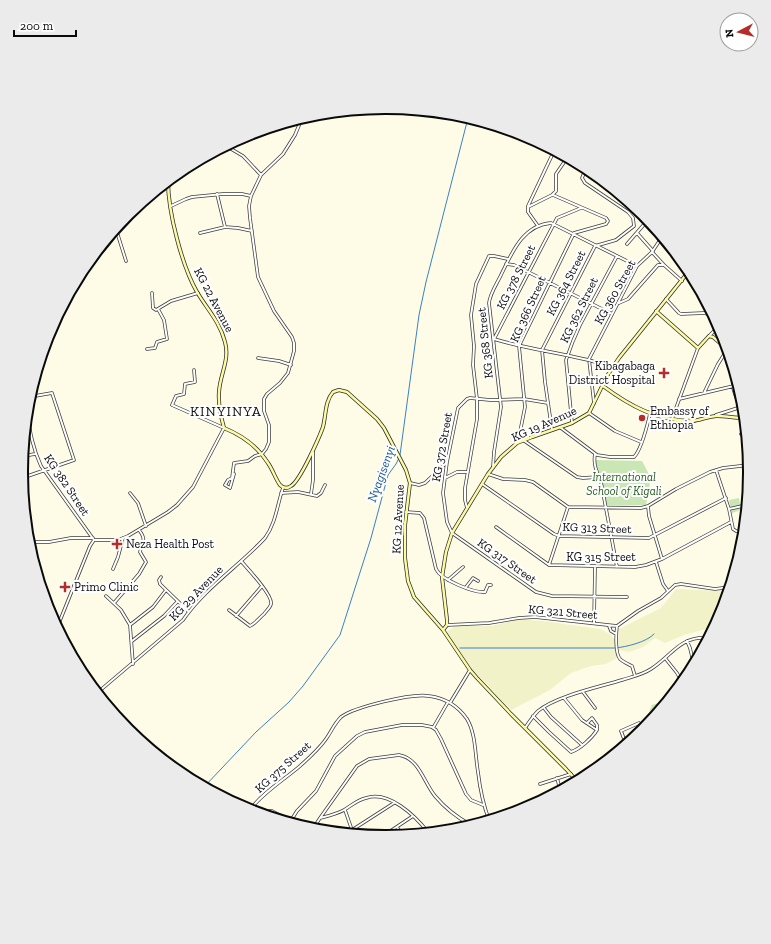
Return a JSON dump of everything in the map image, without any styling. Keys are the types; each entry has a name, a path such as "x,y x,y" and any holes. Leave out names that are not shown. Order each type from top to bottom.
{"street":[{"path":"234,474 230,488 225,485 228,480 232,478 234,463 248,461 255,456 262,454 266,449 269,442 269,425 264,411 264,399 267,394 285,378 291,365 294,351 294,340 274,311 258,277 249,212 251,196 261,175 283,154 295,135 299,125"},
{"path":"231,149 243,156 261,175"},
{"path":"552,155 528,207 528,212 538,226 548,223 554,224 637,266"},
{"path":"528,207 553,195 556,189 556,174 564,162"},
{"path":"583,175 582,178 584,184 628,212 633,218 633,226 664,265 682,281"},
{"name":"KG 22 Avenue","path":"169,187 171,206 185,265 198,293 219,325 226,343 226,363 218,394 224,428"},
{"path":"171,206 186,199 217,194 242,194 251,196"},
{"path":"217,194 225,227"},
{"path":"553,195 608,220 606,224 574,233"},
{"path":"554,224 558,216 581,208"},
{"name":"KG 378 Street","path":"494,339 554,224"},
{"path":"627,244 644,225"},
{"name":"KG 368 Street","path":"493,466 500,413 500,400 489,300 516,246 527,233 538,226"},
{"name":"KG 364 Street","path":"542,350 595,246 616,240 633,226"},
{"path":"200,233 225,227 252,231"},
{"name":"KG 366 Street","path":"517,443 525,407 519,346 574,233"},
{"path":"118,235 126,262"},
{"name":"KG 360 Street","path":"589,359 637,266 653,251 659,242"},
{"path":"467,508 464,495 477,422 477,399 473,372 474,346 470,317 475,287 489,256 508,260"},
{"name":"KG 362 Street","path":"572,423 566,360 567,355 591,304 617,256"},
{"path":"506,264 512,264 529,272 612,314"},
{"path":"618,303 628,299 658,265 664,265"},
{"name":"KG 19 Avenue","path":"447,625 442,577 446,552 452,533 493,466 517,443 561,428 580,420 589,413 613,367 656,311 685,277"},
{"path":"152,293 153,308 156,310 171,301 198,293"},
{"path":"666,300 678,313 706,313"},
{"path":"147,349 155,348 157,342 167,339 164,320 158,309"},
{"path":"656,311 698,348"},
{"path":"672,419 678,399 698,348 714,331"},
{"path":"709,336 718,342"},
{"path":"494,339 519,346 589,359 613,367"},
{"path":"542,350 542,361 552,430"},
{"path":"704,393 724,356"},
{"path":"258,358 279,361 291,365"},
{"path":"589,359 594,404"},
{"path":"194,370 195,382 185,384 184,394 176,396 172,405 237,434 246,440 262,454 270,466 278,483 283,488"},
{"path":"602,386 625,402 650,414 672,419 698,420 716,416 737,408"},
{"path":"678,399 732,387 734,391"},
{"name":"KG 12 Avenue","path":"283,488 291,486 298,478 313,450 323,427 330,396 334,390 347,392 377,419 406,470 410,483 404,534 405,558 411,590 419,603 443,630 470,670 571,774"},
{"path":"28,476 74,460 52,393 36,396"},
{"name":"KG 372 Street","path":"452,533 447,525 443,493 457,409 470,398 486,400 524,400 548,403"},
{"path":"589,413 615,431 641,442"},
{"path":"561,428 595,454 604,457 634,457 641,442 650,414"},
{"path":"716,416 739,418"},
{"path":"35,542 48,542 71,538 123,538 146,526 172,508 193,487 224,428"},
{"name":"KG 382 Street","path":"30,434 35,454 44,470 93,539"},
{"path":"523,440 577,477 599,477"},
{"path":"311,494 314,471 313,450"},
{"path":"29,455 35,454"},
{"path":"595,454 593,462 599,477 612,537 616,567"},
{"path":"410,483 419,485 425,483 447,462"},
{"path":"488,474 503,479 525,480 532,482 568,507 634,508 648,506 686,484 716,470 743,465"},
{"path":"716,470 726,498 733,529 738,531"},
{"path":"445,478 457,472 468,472"},
{"name":"KG 313 Street","path":"482,484 559,536 645,539 726,498"},
{"path":"281,493 292,491 317,496 320,495 325,485"},
{"name":"KG 29 Avenue","path":"102,689 183,620 189,612 241,560 259,545 270,532 275,520 283,488"},
{"path":"130,493 138,503 146,526"},
{"path":"648,506 654,535 662,559"},
{"path":"729,509 741,506"},
{"path":"549,565 568,507"},
{"path":"406,512 420,513 424,518 436,569 442,577 483,592 486,591 488,585 491,585"},
{"name":"KG 315 Street","path":"496,527 549,565 616,567 640,566 656,562 731,522"},
{"path":"114,603 139,574 146,562 140,552 144,540 143,535 139,530"},
{"name":"KG 317 Street","path":"452,533 536,592 552,596 627,597"},
{"path":"113,568 118,557 123,538"},
{"path":"60,620 93,539"},
{"path":"230,610 248,625 252,625 270,607 272,603 262,586 241,560"},
{"path":"656,562 658,572 668,591"},
{"path":"448,580 463,567"},
{"path":"594,623 595,567"},
{"path":"161,577 159,580 160,584 189,612"},
{"path":"466,587 473,578 478,581"},
{"path":"635,676 632,666 622,661 618,654 616,634 617,626 638,611 661,598 678,584 715,589 724,588"},
{"path":"236,616 262,586"},
{"path":"130,625 153,607 166,590"},
{"path":"106,596 114,603 130,625 133,664"},
{"path":"132,641 164,616 177,602"},
{"name":"KG 321 Street","path":"447,625 488,623 535,617 617,626"},
{"path":"443,630 447,625"},
{"path":"609,626 611,631 616,634"},
{"path":"525,728 534,716 544,708 564,698 650,670 687,641 694,638 702,638"},
{"path":"687,641 692,656"},
{"path":"665,658 679,677"},
{"path":"434,728 470,670"},
{"path":"583,692 595,708"},
{"name":"KG 375 Street","path":"256,805 281,780 307,759 326,739 335,724 349,712 381,702 423,695 436,697 449,702 462,713 469,723 483,805 487,815"},
{"path":"564,698 582,720 597,730"},
{"path":"544,708 551,717 582,745"},
{"path":"534,716 570,751 574,751 582,745 597,730 598,725 592,718 587,723"},
{"path":"624,738 621,731 639,723"},
{"path":"293,817 297,811 316,792 334,756 357,736 365,732 402,725 422,725 434,728 438,733 466,794 471,800 483,805"},
{"path":"317,823 357,766 369,759 399,755 403,756 417,767 428,788 445,807 463,821"},
{"path":"540,784 571,774"},
{"path":"557,778 559,785"},
{"path":"320,818 345,810 359,800 371,796 394,802 405,808 424,827"},
{"path":"355,828 394,802"},
{"path":"345,810 351,828"},
{"path":"393,830 414,816"}],"green space":[{"name":"International School of Kigali","path":"595,460 642,461 651,478 646,505 607,506"},
{"path":"739,498 741,510 732,513 729,500"},
{"path":"676,589 723,591 706,629 684,635 665,643 655,638 643,647 629,652 619,650 619,629 661,608"},
{"path":"518,619 600,629 610,634 615,640 617,658 606,664 591,666 571,673 550,690 511,710 471,668 446,632 456,626 492,626"},
{"path":"658,703 649,713 652,705"}],"waterway":[{"name":"Nyagisenyi","path":"400,455 419,315 466,124"},
{"name":"Nyagisenyi","path":"208,783 256,732 289,702 303,686 340,635 371,538 388,475 399,458"},
{"path":"460,648 615,648 641,642 654,634"}],"place":[{"name":"Kibagabaga District Hospital","path":"664,373"},
{"name":"Embassy of Ethiopia","path":"642,418"},
{"name":"Neza Health Post","path":"117,544"},
{"name":"Primo Clinic","path":"65,587"}],"district":[{"name":"KINYINYA","path":"226,411"}]}
